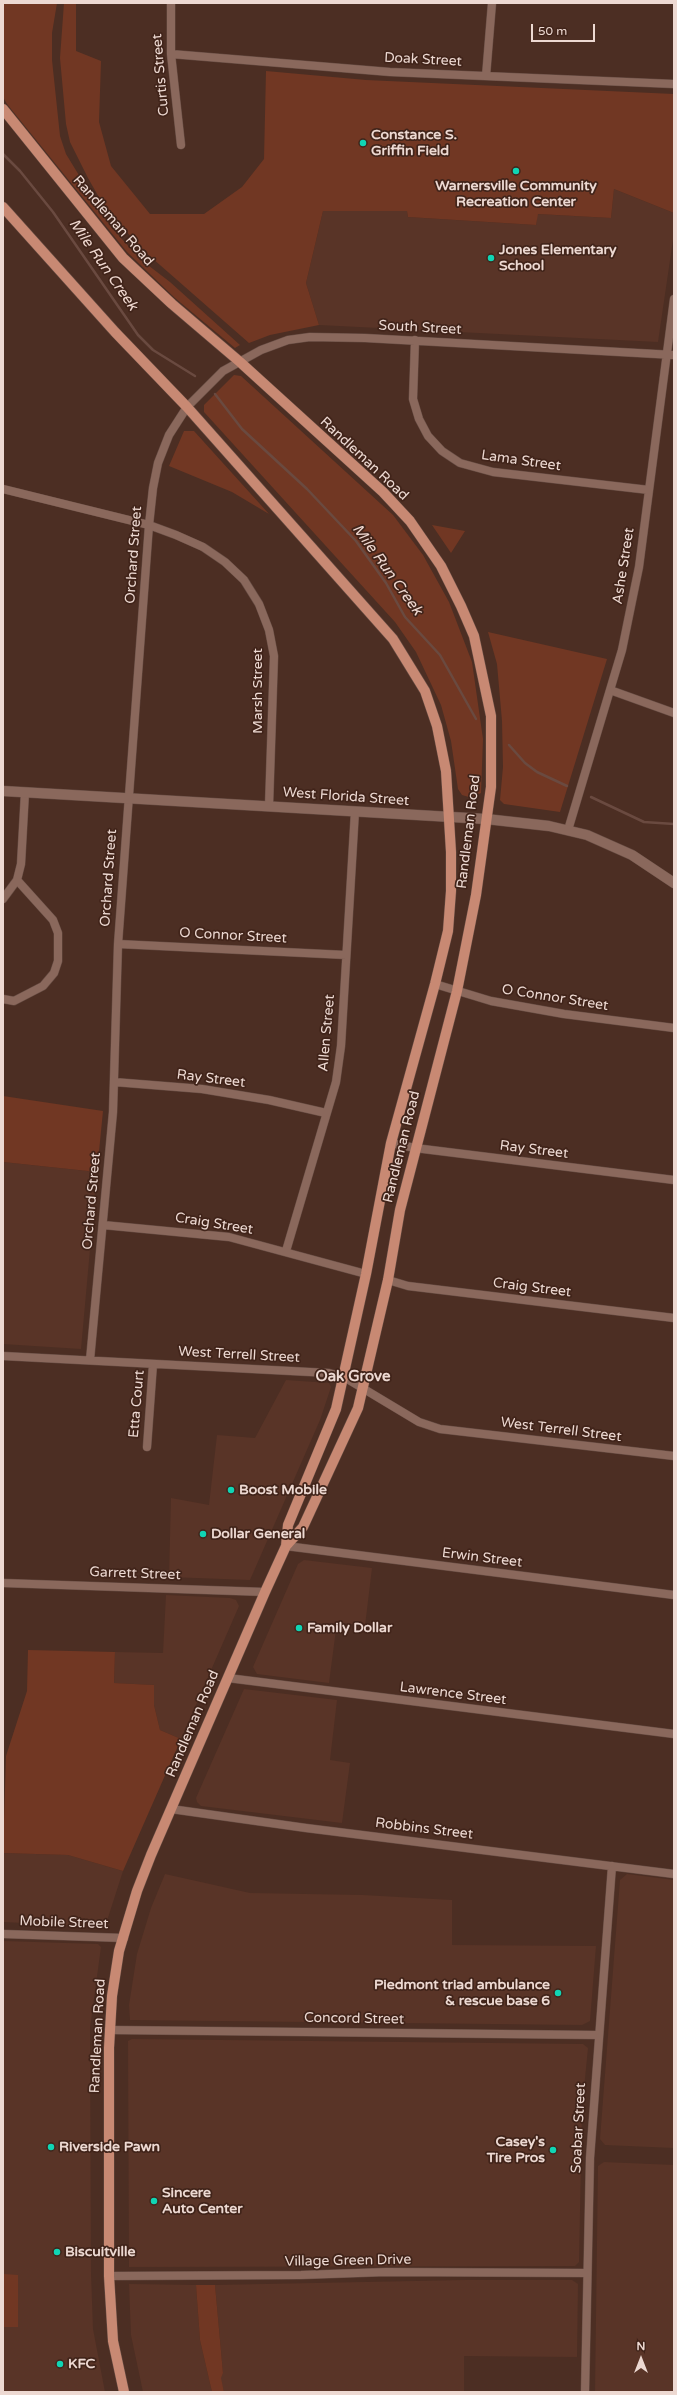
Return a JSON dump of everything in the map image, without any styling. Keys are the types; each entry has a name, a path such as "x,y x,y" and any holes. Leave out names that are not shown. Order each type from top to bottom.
{"main road":[{"name":"Randleman Road","path":"3,109 123,258 172,304 240,362 383,492 410,521 441,566 474,636 483,670 491,716 491,787 476,895 456,991 400,1210 388,1280 358,1408 303,1527 286,1546 171,1809 137,1891 114,1978 110,2030 109,2276 113,2341 124,2392"},
{"name":"Randleman Road","path":"3,207 115,332 187,407 230,458 393,639 425,691 437,726 446,771 447,818 451,852 451,891 448,931 435,984 391,1143 366,1274 336,1409 288,1525 286,1546"},
{"name":"West Florida Street","path":"3,791 355,811 447,818 486,819 568,830 632,855 674,883"}],"street":[{"name":"Curtis Street","path":"171,3 171,54 181,145"},
{"path":"486,76 492,3"},
{"name":"Doak Street","path":"171,54 390,72 674,84"},
{"name":"Ashe Street","path":"568,830 622,650 639,567 649,490 670,355 674,299"},
{"name":"South Street","path":"187,407 218,376 240,362 281,342 310,337 415,340 670,355"},
{"name":"Lama Street","path":"415,340 413,392 419,419 428,436 442,451 460,463 494,472 649,490"},
{"name":"Orchard Street","path":"90,1360 103,1225 114,1082 118,944 127,798 149,525 153,488 158,463 169,435 187,407"},
{"name":"Marsh Street","path":"3,489 149,525 203,547 225,562 244,580 259,604 269,630 274,656 269,806"},
{"path":"610,690 674,713"},
{"path":"3,899 17,880 21,864 25,792"},
{"name":"Allen Street","path":"286,1251 336,1082 342,1046 355,811"},
{"path":"3,999 14,1001 43,986 54,973 58,961 58,933 53,920 17,880"},
{"name":"O Connor Street","path":"118,944 346,955"},
{"name":"O Connor Street","path":"435,984 492,1001 556,1013 674,1028"},
{"name":"Ray Street","path":"114,1082 202,1089 269,1100 326,1113"},
{"name":"Ray Street","path":"391,1143 415,1148 674,1180"},
{"name":"Craig Street","path":"103,1225 229,1237 286,1251 366,1274"},
{"name":"Craig Street","path":"388,1280 408,1286 674,1318"},
{"name":"West Terrell Street","path":"3,1356 329,1373 344,1377 364,1387 419,1422 440,1429 674,1456"},
{"name":"Etta Court","path":"147,1447 153,1364"},
{"name":"Erwin Street","path":"286,1546 674,1595"},
{"name":"Garrett Street","path":"3,1583 265,1592"},
{"name":"Lawrence Street","path":"228,1678 674,1734"},
{"name":"Robbins Street","path":"171,1809 306,1828 674,1874"},
{"name":"Soabar Street","path":"585,2392 590,2158 598,2035 612,1866"},
{"name":"Mobile Street","path":"3,1934 124,1938"},
{"name":"Concord Street","path":"110,2030 598,2035"},
{"name":"Village Green Drive","path":"109,2276 301,2275 386,2272 587,2273"}],"shaded area":[{"path":"3,3 57,3 52,33 52,60 60,136 66,154 110,226 140,259 170,282 240,345 235,348 175,298 127,252 7,104 3,97"},
{"path":"64,3 76,3 76,51 101,61 99,122 111,166 150,214 204,214 242,187 264,159 266,71 366,80 674,94 674,213 614,189 611,218 538,214 536,225 408,217 407,211 323,211 306,283 319,325 270,335 249,343 144,251 105,208 88,178 70,142 66,124 60,58"},
{"name":"Jones Elementary School","path":"614,189 674,213 674,233 658,342 319,325 306,283 323,211 407,211 408,217 536,225 537,214 611,218"},
{"path":"234,375 241,376 393,515 423,555 449,602 472,662 483,739 481,793 472,798 462,795 458,789 451,741 441,705 416,652 395,622 204,412 204,405"},
{"path":"184,431 194,431 269,514 232,492 169,466"},
{"path":"432,525 465,531 451,553"},
{"path":"488,632 607,659 560,812 504,804 500,800 503,767 502,721 497,664"},
{"path":"3,1096 103,1111 97,1172 3,1162"},
{"path":"3,1162 97,1172 81,1349 3,1344"},
{"path":"286,1380 329,1383 331,1387 320,1420 250,1580 169,1577 171,1498 209,1505 217,1435 255,1438"},
{"path":"304,1560 372,1568 365,1626 337,1622 329,1683 257,1674 253,1667 298,1564"},
{"path":"166,1595 230,1598 236,1600 239,1606 181,1739 160,1730 154,1705 154,1685 114,1683 115,1652 163,1653"},
{"path":"28,1650 115,1652 114,1683 154,1685 154,1705 160,1730 181,1739 123,1871 68,1855 3,1853 6,1756 27,1691"},
{"path":"244,1689 337,1700 330,1760 350,1763 342,1823 201,1806 197,1802 196,1798"},
{"path":"3,1853 68,1855 123,1871 105,1927 3,1922"},
{"path":"165,1874 250,1893 363,1895 452,1900 452,1945 596,1946 590,2021 582,2025 130,2020 129,2005 137,1954 151,1908"},
{"path":"627,1874 674,1880 674,2148 605,2145 600,2139 620,1880"},
{"path":"3,1941 98,1944 101,1947 90,2028 91,2273 93,2329 105,2392 3,2392 3,2327 18,2327 18,2275 4,2275"},
{"path":"132,2039 583,2044 588,2048 582,2109 579,2262 575,2266 129,2267 128,2041"},
{"path":"604,2162 674,2165 674,2392 595,2392 598,2166"},
{"path":"3,2223 4,2274 18,2275 18,2327 3,2327"},
{"path":"465,2280 572,2280 578,2284 577,2357 464,2356 464,2392 224,2392 220,2378 223,2373 215,2285"},
{"path":"129,2284 196,2285 200,2340 212,2392 143,2392 131,2335"},
{"path":"196,2285 215,2285 223,2373 221,2378 224,2392 212,2392 200,2340"}],"waterway":[{"name":"Mile Run Creek","path":"3,154 20,171 53,212 138,335 153,350 195,376"},
{"name":"Mile Run Creek","path":"215,394 242,429 307,489 356,541 386,583 405,617 440,655 476,719"},
{"name":"Mile Run Creek","path":"509,745 525,763 537,772 567,786"},
{"name":"Mile Run Creek","path":"591,797 644,822 674,824"}],"place":[{"name":"Constance S. Griffin Field","path":"363,143"},
{"name":"Warnersville Community Recreation Center","path":"516,171"},
{"name":"Jones Elementary School","path":"491,258"},
{"name":"Boost Mobile","path":"231,1490"},
{"name":"Dollar General","path":"203,1534"},
{"name":"Family Dollar","path":"299,1628"},
{"name":"Piedmont triad ambulance & rescue base 6","path":"558,1993"},
{"name":"Riverside Pawn","path":"51,2147"},
{"name":"Casey's Tire Pros","path":"553,2150"},
{"name":"Sincere Auto Center","path":"154,2201"},
{"name":"Biscuitville","path":"57,2252"},
{"name":"KFC","path":"60,2364"}],"district":[{"name":"Oak Grove","path":"353,1377"}]}
